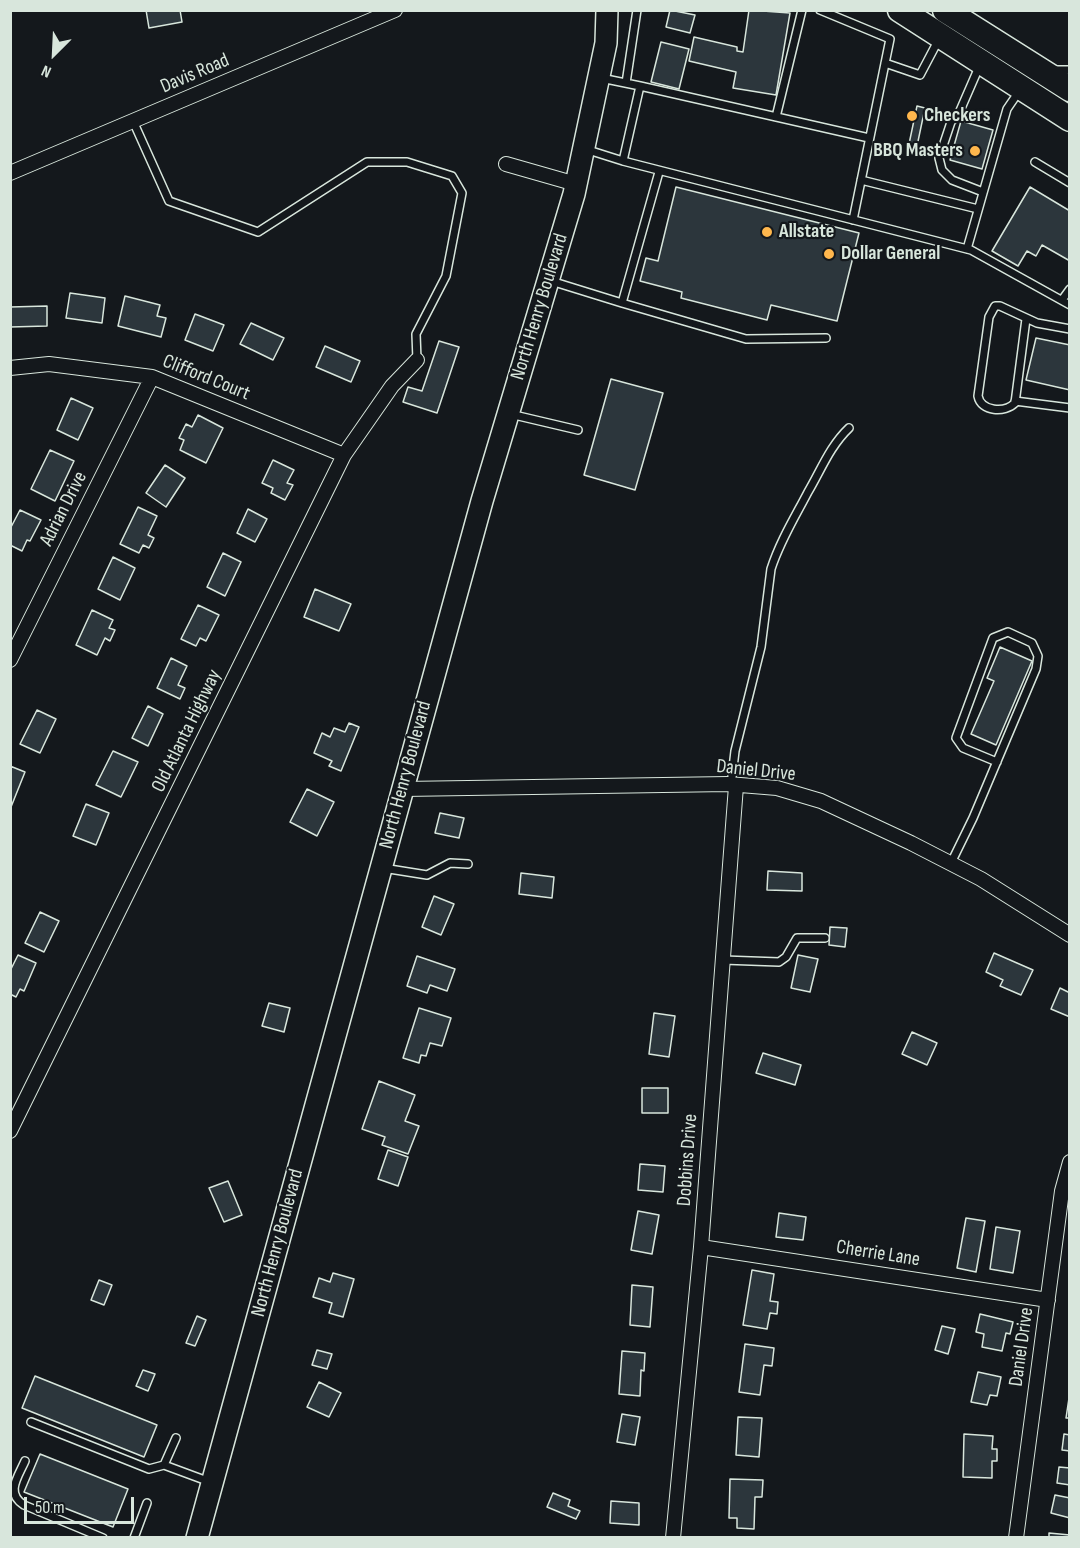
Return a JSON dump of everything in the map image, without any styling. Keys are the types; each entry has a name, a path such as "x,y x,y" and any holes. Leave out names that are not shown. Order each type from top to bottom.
{"highway":[{"path":"900,10 1068,116"},
{"path":"945,10 1070,89"}],"main road":[{"name":"North Henry Boulevard","path":"197,1538 482,501 576,184 606,43 607,10"}],"street":[{"name":"Davis Road","path":"10,173 395,10"},
{"path":"506,164 576,184"},
{"name":"Old Atlanta Highway","path":"10,1131 344,455 392,386 417,360"},
{"name":"Clifford Court","path":"10,368 49,364 152,377 344,455"},
{"name":"Adrian Drive","path":"10,660 152,377"},
{"name":"Daniel Drive","path":"402,789 734,785 777,788 821,801 951,863 981,879 1070,935"},
{"name":"Dobbins Drive","path":"673,1538 701,1247 734,785"},
{"name":"Daniel Drive","path":"1016,1538 1062,1191 1070,1162"},
{"name":"Cherrie Lane","path":"701,1247 1048,1300"}],"lane":[{"path":"626,83 637,10"},
{"path":"776,117 802,10"},
{"path":"820,10 890,39 853,220"},
{"path":"885,63 920,75 940,36"},
{"path":"981,62 959,113 951,122 939,158 942,170 952,180 983,192"},
{"path":"1040,70 1070,70"},
{"path":"599,78 869,138"},
{"path":"623,161 640,86"},
{"path":"967,249 1007,109 1022,88"},
{"path":"134,121 169,201 258,232 367,162 407,162 452,176 462,193 446,276 416,334 417,360"},
{"path":"583,149 659,172 967,249 1070,305"},
{"path":"1035,162 1070,183"},
{"path":"622,303 659,172"},
{"path":"861,180 978,209"},
{"path":"548,281 746,339 826,338"},
{"path":"1062,300 1070,289"},
{"path":"1026,319 1015,401 1011,407 1005,409 988,408 979,401 989,317 994,306 1000,306 1026,319 1070,329"},
{"path":"1015,401 1070,408"},
{"path":"508,414 578,430"},
{"path":"734,785 735,751 761,647 771,569 783,538 832,447 849,428"},
{"path":"951,863 973,818 997,762 1036,669 1038,656 1032,643 1008,632 993,638 956,738 963,748 997,762"},
{"path":"381,867 427,875 450,863 468,864"},
{"path":"723,960 779,962 786,957 797,938 825,938"},
{"path":"31,1422 149,1469 164,1465 212,1483"},
{"path":"164,1465 176,1438"},
{"path":"25,1461 15,1485 16,1500 103,1538"},
{"path":"134,1538 147,1503"}],"building":[{"path":"146,10 180,10 182,22 149,28"},
{"path":"670,10 695,15 690,33 666,27"},
{"path":"749,10 790,13 776,95 733,88 736,72 689,61 694,37 737,47 737,51 743,52"},
{"path":"661,42 689,49 679,89 651,82"},
{"path":"917,106 925,108 917,146 909,144"},
{"path":"961,121 993,130 982,169 950,160"},
{"path":"676,187 859,233 837,321 771,305 767,320 681,298 682,292 640,281 646,258 658,261"},
{"path":"1030,187 1070,211 1070,261 1042,245 1036,256 1027,251 1018,266 992,251"},
{"path":"70,293 105,298 102,323 66,318"},
{"path":"125,296 160,305 157,316 166,318 161,337 118,326"},
{"path":"47,306 47,326 10,327 10,307"},
{"path":"195,314 224,325 213,351 185,340"},
{"path":"251,323 284,338 273,360 240,344"},
{"path":"1036,338 1070,345 1070,390 1026,380"},
{"path":"439,341 459,347 437,413 403,402 408,387 422,391"},
{"path":"325,346 360,361 351,382 316,367"},
{"path":"611,379 663,393 635,490 584,475"},
{"path":"71,398 93,408 78,440 57,430"},
{"path":"198,415 223,428 206,463 180,450 184,440 179,438 186,424 192,427"},
{"path":"50,450 74,461 55,501 31,489"},
{"path":"273,460 294,470 287,483 293,485 285,500 271,493 273,488 262,483"},
{"path":"165,465 185,478 166,507 146,493"},
{"path":"138,507 157,516 148,535 154,538 149,548 143,545 139,553 120,544"},
{"path":"248,509 267,519 255,542 237,533"},
{"path":"20,510 41,520 22,551 10,545 10,529"},
{"path":"223,553 241,562 225,596 207,587"},
{"path":"113,557 135,568 120,600 98,589"},
{"path":"315,589 351,604 339,631 304,617"},
{"path":"198,605 219,615 206,641 200,638 196,646 181,639"},
{"path":"92,610 113,620 109,628 115,630 110,641 105,638 97,655 76,645"},
{"path":"1000,647 1032,661 996,745 971,734 994,681 987,678"},
{"path":"171,658 187,666 178,685 185,688 180,699 157,688"},
{"path":"148,706 163,714 148,746 132,738"},
{"path":"37,710 56,719 40,753 20,744"},
{"path":"349,723 359,727 341,771 329,766 332,761 314,753 322,733 330,737 334,728 345,732"},
{"path":"113,751 138,762 121,797 96,785"},
{"path":"10,766 25,772 11,807 10,806"},
{"path":"307,789 334,802 317,836 290,822"},
{"path":"86,804 109,813 96,845 73,836"},
{"path":"440,813 464,818 459,838 435,833"},
{"path":"768,871 802,873 802,891 767,890"},
{"path":"521,873 554,877 552,898 519,894"},
{"path":"434,896 454,904 441,935 422,927"},
{"path":"40,912 59,921 44,952 25,943"},
{"path":"830,927 847,928 845,947 829,945"},
{"path":"994,953 1033,970 1021,995 1000,986 1003,980 986,972"},
{"path":"18,955 36,963 24,991 20,989 16,997 10,994 10,971"},
{"path":"798,955 818,959 810,992 791,988"},
{"path":"417,956 455,969 447,991 430,985 427,993 407,986"},
{"path":"1060,988 1070,993 1070,1017 1051,1009"},
{"path":"269,1003 290,1008 284,1032 262,1026"},
{"path":"419,1008 451,1018 442,1046 430,1043 426,1056 421,1055 419,1063 403,1058"},
{"path":"654,1013 675,1016 669,1057 649,1054"},
{"path":"912,1032 937,1043 927,1065 902,1054"},
{"path":"763,1053 801,1065 795,1085 756,1073"},
{"path":"379,1081 415,1095 405,1121 419,1126 408,1154 382,1145 385,1137 362,1129"},
{"path":"642,1088 668,1088 668,1113 642,1113"},
{"path":"388,1150 408,1157 398,1186 378,1179"},
{"path":"640,1164 665,1166 663,1192 638,1190"},
{"path":"228,1181 242,1215 224,1222 209,1188"},
{"path":"638,1211 659,1215 652,1254 631,1250"},
{"path":"779,1213 806,1217 803,1240 776,1237"},
{"path":"966,1218 985,1221 976,1272 957,1268"},
{"path":"996,1227 1020,1231 1013,1273 990,1269"},
{"path":"752,1270 774,1274 770,1301 778,1302 777,1314 770,1313 767,1329 743,1325"},
{"path":"333,1273 354,1279 343,1317 329,1313 332,1303 313,1297 319,1278 330,1282"},
{"path":"99,1280 112,1285 104,1305 91,1300"},
{"path":"632,1285 653,1287 650,1327 630,1325"},
{"path":"980,1314 1013,1322 1010,1334 1006,1333 1002,1351 982,1347 984,1334 976,1332"},
{"path":"197,1316 206,1320 195,1346 186,1343"},
{"path":"942,1326 955,1329 948,1354 935,1350"},
{"path":"745,1344 774,1348 772,1366 764,1365 760,1395 739,1392"},
{"path":"317,1350 332,1354 327,1369 312,1365"},
{"path":"622,1351 645,1353 644,1371 641,1370 640,1396 619,1394"},
{"path":"143,1370 155,1374 148,1391 136,1386"},
{"path":"978,1372 1001,1377 997,1396 990,1395 987,1405 971,1402"},
{"path":"35,1376 157,1425 144,1457 22,1408"},
{"path":"319,1382 341,1393 329,1417 307,1407"},
{"path":"1069,1398 1070,1418 1066,1418"},
{"path":"622,1414 640,1417 635,1445 617,1442"},
{"path":"738,1417 762,1418 759,1457 736,1455"},
{"path":"964,1434 993,1436 992,1449 997,1449 997,1461 992,1461 992,1478 963,1477"},
{"path":"1064,1434 1070,1435 1070,1451 1062,1450"},
{"path":"40,1454 128,1489 113,1527 24,1492"},
{"path":"1059,1467 1070,1468 1070,1485 1057,1483"},
{"path":"730,1479 763,1480 762,1497 755,1497 754,1529 737,1528 737,1518 729,1518"},
{"path":"553,1493 570,1500 568,1506 580,1511 576,1519 547,1507"},
{"path":"1055,1495 1070,1498 1070,1518 1051,1513"},
{"path":"611,1501 639,1503 639,1525 610,1523"},
{"path":"1049,1533 1070,1535 1070,1538 1049,1538"}],"place":[{"name":"Checkers","path":"912,116"},
{"name":"BBQ Masters","path":"975,151"},
{"name":"Allstate","path":"767,232"},
{"name":"Dollar General","path":"829,254"}]}
